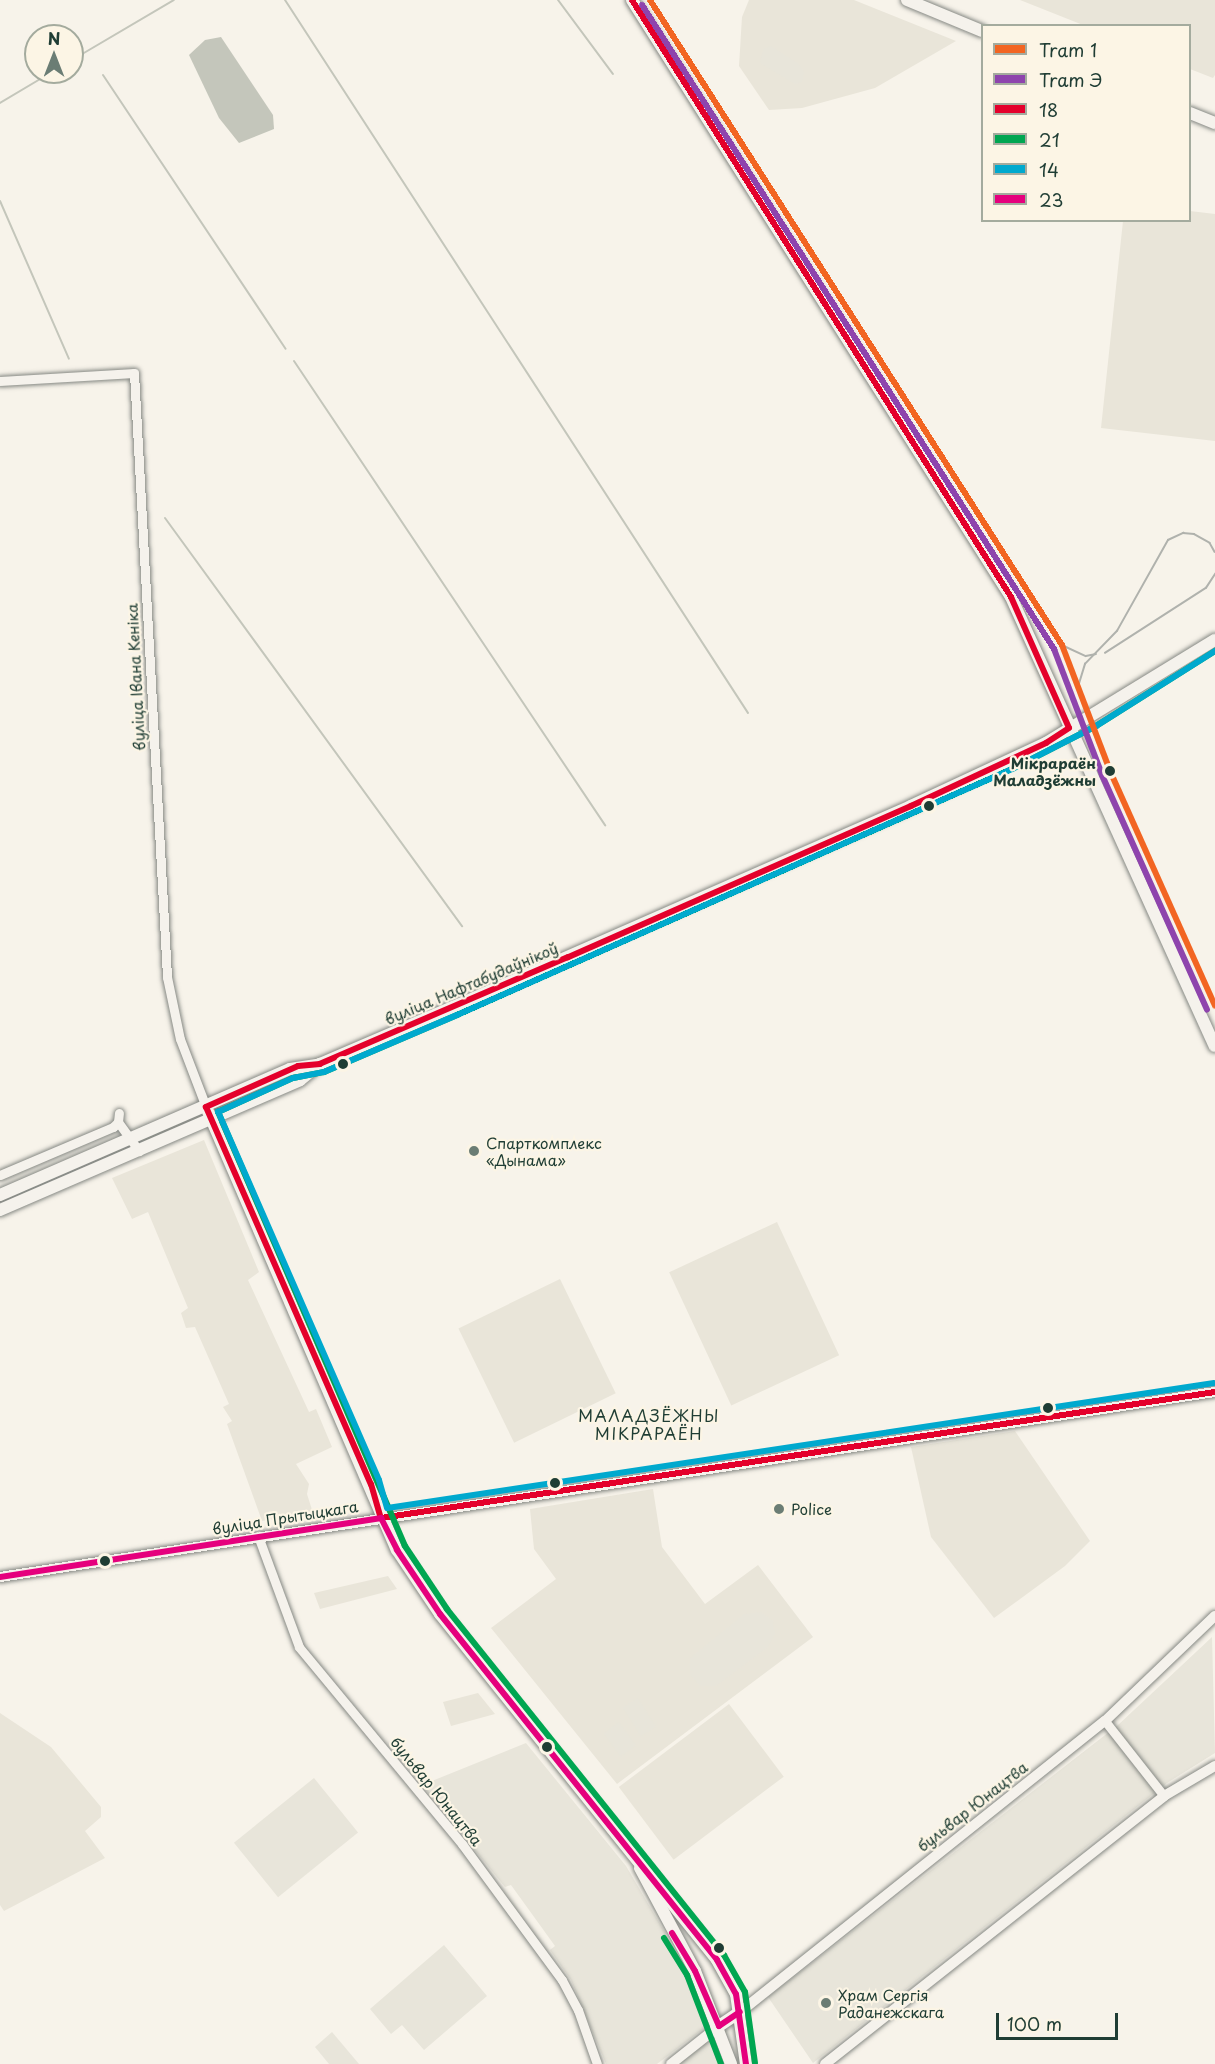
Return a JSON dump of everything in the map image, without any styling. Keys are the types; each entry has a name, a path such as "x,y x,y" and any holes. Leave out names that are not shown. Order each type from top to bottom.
{"main road":[{"path":"632,0 1011,597 1215,1046"},
{"path":"907,0 981,31"},
{"path":"1191,113 1215,123"},
{"name":"вуліца Нафтабудаўнікоў","path":"0,1210 300,1080 320,1064 911,806 1046,743 1215,640"},
{"name":"вуліца Нафтабудаўнікоў","path":"0,1195 298,1066 320,1064"},
{"path":"206,1107 371,1484 381,1518 397,1550 440,1614 717,1960 741,2012 746,2064"},
{"path":"634,1856 695,1971 719,2026 731,2064"},
{"name":"бульвар Юнацтва","path":"719,2026 741,2012"}],"street":[{"name":"вуліца Івана Кеніка","path":"0,381 134,373 167,977 180,1039 206,1107"},
{"path":"0,1175 118,1118 139,1151"},
{"name":"вуліца Прытыцкага","path":"0,1577 1215,1392"},
{"name":"бульвар Юнацтва","path":"258,1536 299,1647 462,1844 562,1980 579,2010 597,2064"},
{"name":"бульвар Юнацтва","path":"741,2012 1105,1721 1215,1616"},
{"path":"1105,1721 1164,1796"},
{"path":"825,2064 1164,1796 1215,1766"},
{"name":"бульвар Юнацтва","path":"671,2064 719,2026"}],"shaded area":[{"path":"749,0 854,0 956,41 875,88 802,108 769,110 739,66 742,17"},
{"path":"1020,0 1215,0 1215,75 1213,78 1191,69 1191,24 1080,24"},
{"path":"221,37 273,115 274,129 239,143 219,118 189,55 205,40"},
{"path":"771,46 799,64 804,72 802,82 795,84 760,63 763,49"},
{"path":"1191,211 1215,214 1215,441 1101,428 1123,222 1191,222"},
{"path":"204,1140 259,1272 248,1280 309,1412 316,1409 332,1447 296,1464 309,1484 307,1494 313,1513 262,1521 227,1424 232,1421 223,1407 229,1404 195,1327 186,1328 181,1313 188,1308 148,1212 132,1219 112,1178"},
{"path":"777,1222 839,1355 731,1406 669,1272"},
{"path":"560,1279 616,1393 514,1443 458,1329"},
{"path":"1015,1431 1090,1541 1065,1566 994,1618 931,1537 911,1447"},
{"path":"653,1489 662,1547 705,1604 758,1565 813,1637 617,1784 491,1628 556,1579 534,1549 530,1509"},
{"path":"388,1576 397,1589 320,1609 314,1593"},
{"path":"761,1612 773,1621 775,1634 768,1647 716,1686 700,1686 690,1675 690,1658 744,1614"},
{"path":"1212,1637 1215,1753 1167,1783 813,2063 768,1997 1118,1725"},
{"path":"478,1693 495,1714 451,1726 443,1702"},
{"path":"638,1698 656,1727 641,1736 623,1708"},
{"path":"729,1704 784,1777 674,1860 619,1787"},
{"path":"0,1713 51,1747 101,1807 101,1817 85,1831 105,1858 4,1911 0,1905"},
{"path":"619,1722 636,1745 621,1757 604,1733"},
{"path":"526,1743 626,1866 697,1987 711,2023 657,2064 606,2064 571,1980 550,1950 555,1946 511,1885 505,1887 422,1785"},
{"path":"314,1778 358,1832 278,1897 234,1843"},
{"path":"444,1945 487,1996 424,2050 402,2025 391,2034 370,2009"},
{"path":"332,2032 359,2064 329,2064 315,2047"},
{"path":"712,2037 723,2064 678,2064"}],"waterway":[{"path":"84,53 174,0"},
{"path":"285,0 748,713"},
{"path":"558,0 613,74"},
{"path":"103,75 286,349"},
{"path":"0,103 32,84"},
{"path":"0,201 69,359"},
{"path":"294,361 605,825"},
{"path":"165,518 462,926"}],"tram line":[{"name":"1","path":"650,0 1062,645 1110,771 1215,1006"},
{"name":"Э","path":"642,5 1054,649 1102,775 1207,1010"},
{"path":"1078,687 1085,664 1117,631 1168,540 1183,533 1194,534 1210,543 1215,552"},
{"path":"1105,653 1206,588 1215,574"},
{"path":"1062,645 1086,656 1096,654"}],"transit line":[{"name":"18","path":"632,0 1011,597 1069,728 1046,743 911,806 568,957 320,1064 298,1066 206,1107 371,1484 381,1518 1215,1392"},
{"name":"21","path":"755,2063 745,1992 724,1955 447,1609 405,1546 218,1112 293,1078 324,1072 457,1015 1014,768 1096,726 1215,651"},
{"name":"14","path":"1214,1383 387,1508 379,1480 218,1112 293,1078 324,1072 457,1015 1014,768 1096,726 1215,651"},
{"name":"23","path":"0,1577 381,1518 397,1550 440,1614 717,1960 736,1994 746,2064"},
{"name":"23","path":"672,1933 695,1971 719,2026 740,2012"},
{"name":"21","path":"664,1938 687,1975 721,2064"}],"place":[{"name":"Мікрараён Маладзёжны","path":"1110,771"},
{"name":"Спарткомплекс «Дынама»","path":"474,1151"},
{"name":"Police","path":"779,1509"},
{"name":"Храм Сергія Раданежскага","path":"826,2003"}],"district":[{"name":"МАЛАДЗЁЖНЫ МІКРАРАЁН","path":"649,1424"}]}
